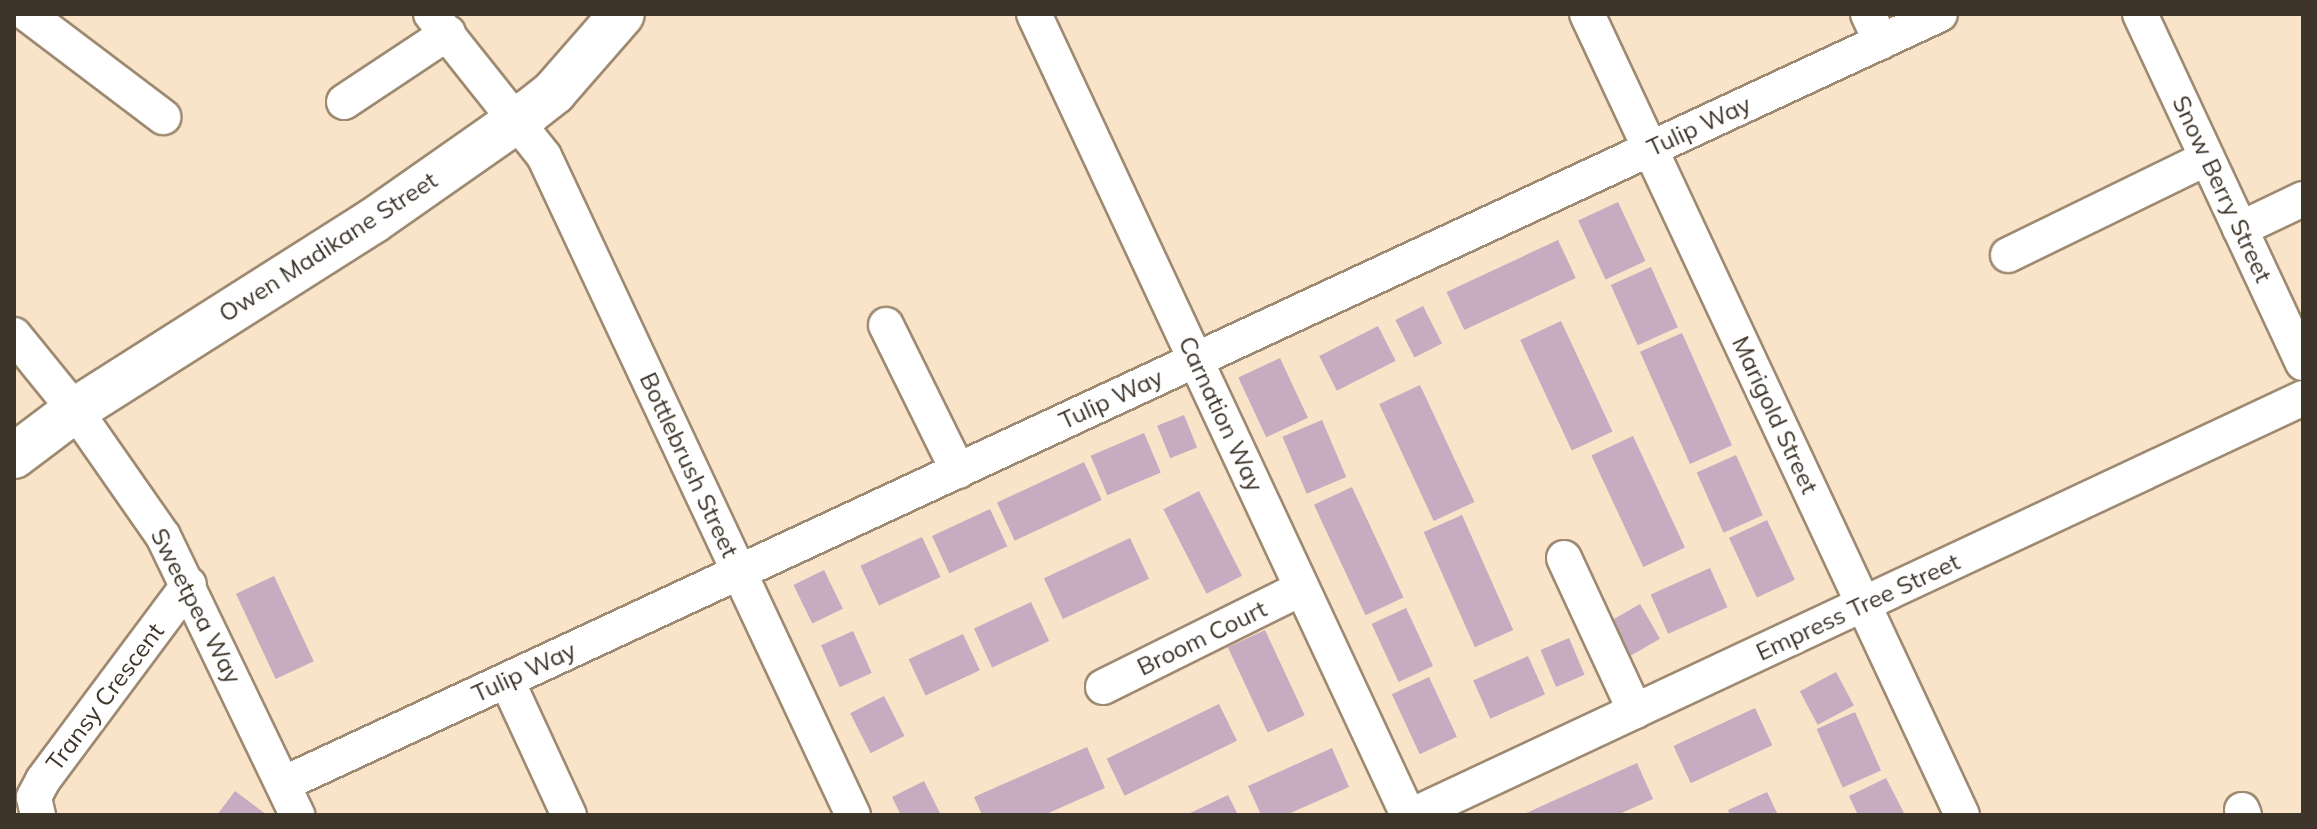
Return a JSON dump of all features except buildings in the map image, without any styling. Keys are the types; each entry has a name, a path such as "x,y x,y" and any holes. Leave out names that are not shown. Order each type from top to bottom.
{"street":[{"name":"Owen Madikane Street","path":"14,456 75,410 373,221 515,121 554,92 622,14"},
{"name":"Carnation Way","path":"1034,14 1410,815"},
{"name":"Marigold Street","path":"1587,14 1962,815"},
{"name":"Tulip Way","path":"283,784 1650,149 1875,28 1940,14"},
{"name":"Snow Berry Street","path":"2140,14 2303,363"},
{"path":"44,19 163,117"},
{"name":"Bottlebrush Street","path":"439,24 544,156 853,815"},
{"path":"344,102 439,24"},
{"path":"2008,255 2207,158"},
{"path":"2240,229 2303,199"},
{"path":"886,325 958,471"},
{"name":"Sweetpea Way","path":"14,335 75,410 163,536 189,584 297,815"},
{"name":"Empress Tree Street","path":"1410,815 2303,398"},
{"path":"1564,558 1635,711"},
{"name":"Transy Crescent","path":"38,815 34,797 43,780 189,584"},
{"name":"Broom Court","path":"1103,687 1302,588"},
{"path":"507,681 569,815"}]}
